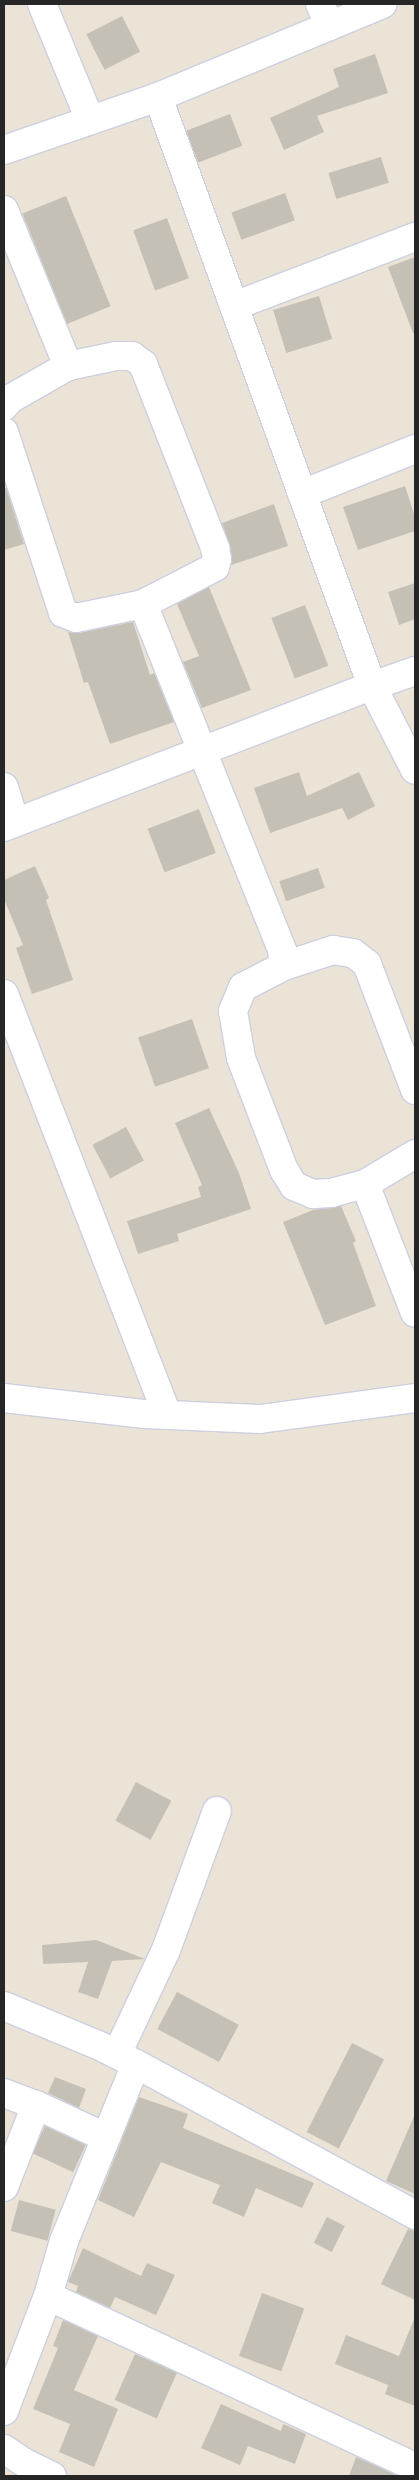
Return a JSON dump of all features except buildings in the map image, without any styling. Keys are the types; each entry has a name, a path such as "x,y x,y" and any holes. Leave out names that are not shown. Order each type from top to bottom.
{"street":[{"path":"42,4 90,120"},
{"path":"4,150 158,97 325,15 383,4"},
{"path":"158,97 372,686 415,770"},
{"path":"4,210 68,366"},
{"path":"234,306 415,237"},
{"path":"4,406 10,398 68,366 116,356 132,356 143,364 215,548 217,559 215,567 143,604 76,618 64,612 4,432"},
{"path":"302,494 415,450"},
{"path":"143,604 200,751 282,950 284,966"},
{"path":"4,787 9,824 415,670"},
{"path":"415,1090 367,964 353,953 333,950 284,966 243,987 233,1011 241,1058 284,1170 294,1186 313,1194 331,1193 365,1184 415,1154"},
{"path":"4,994 167,1415"},
{"path":"365,1184 415,1313"},
{"path":"4,1398 167,1415 260,1419 415,1398"},
{"path":"4,2411 48,2296 64,2241 106,2137 126,2059 217,1811"},
{"path":"4,2006 126,2059 415,2215"},
{"path":"4,2093 36,2105 106,2137"},
{"path":"4,2187 36,2105"},
{"path":"48,2296 415,2467"},
{"path":"4,2448 25,2463 52,2476"}]}
